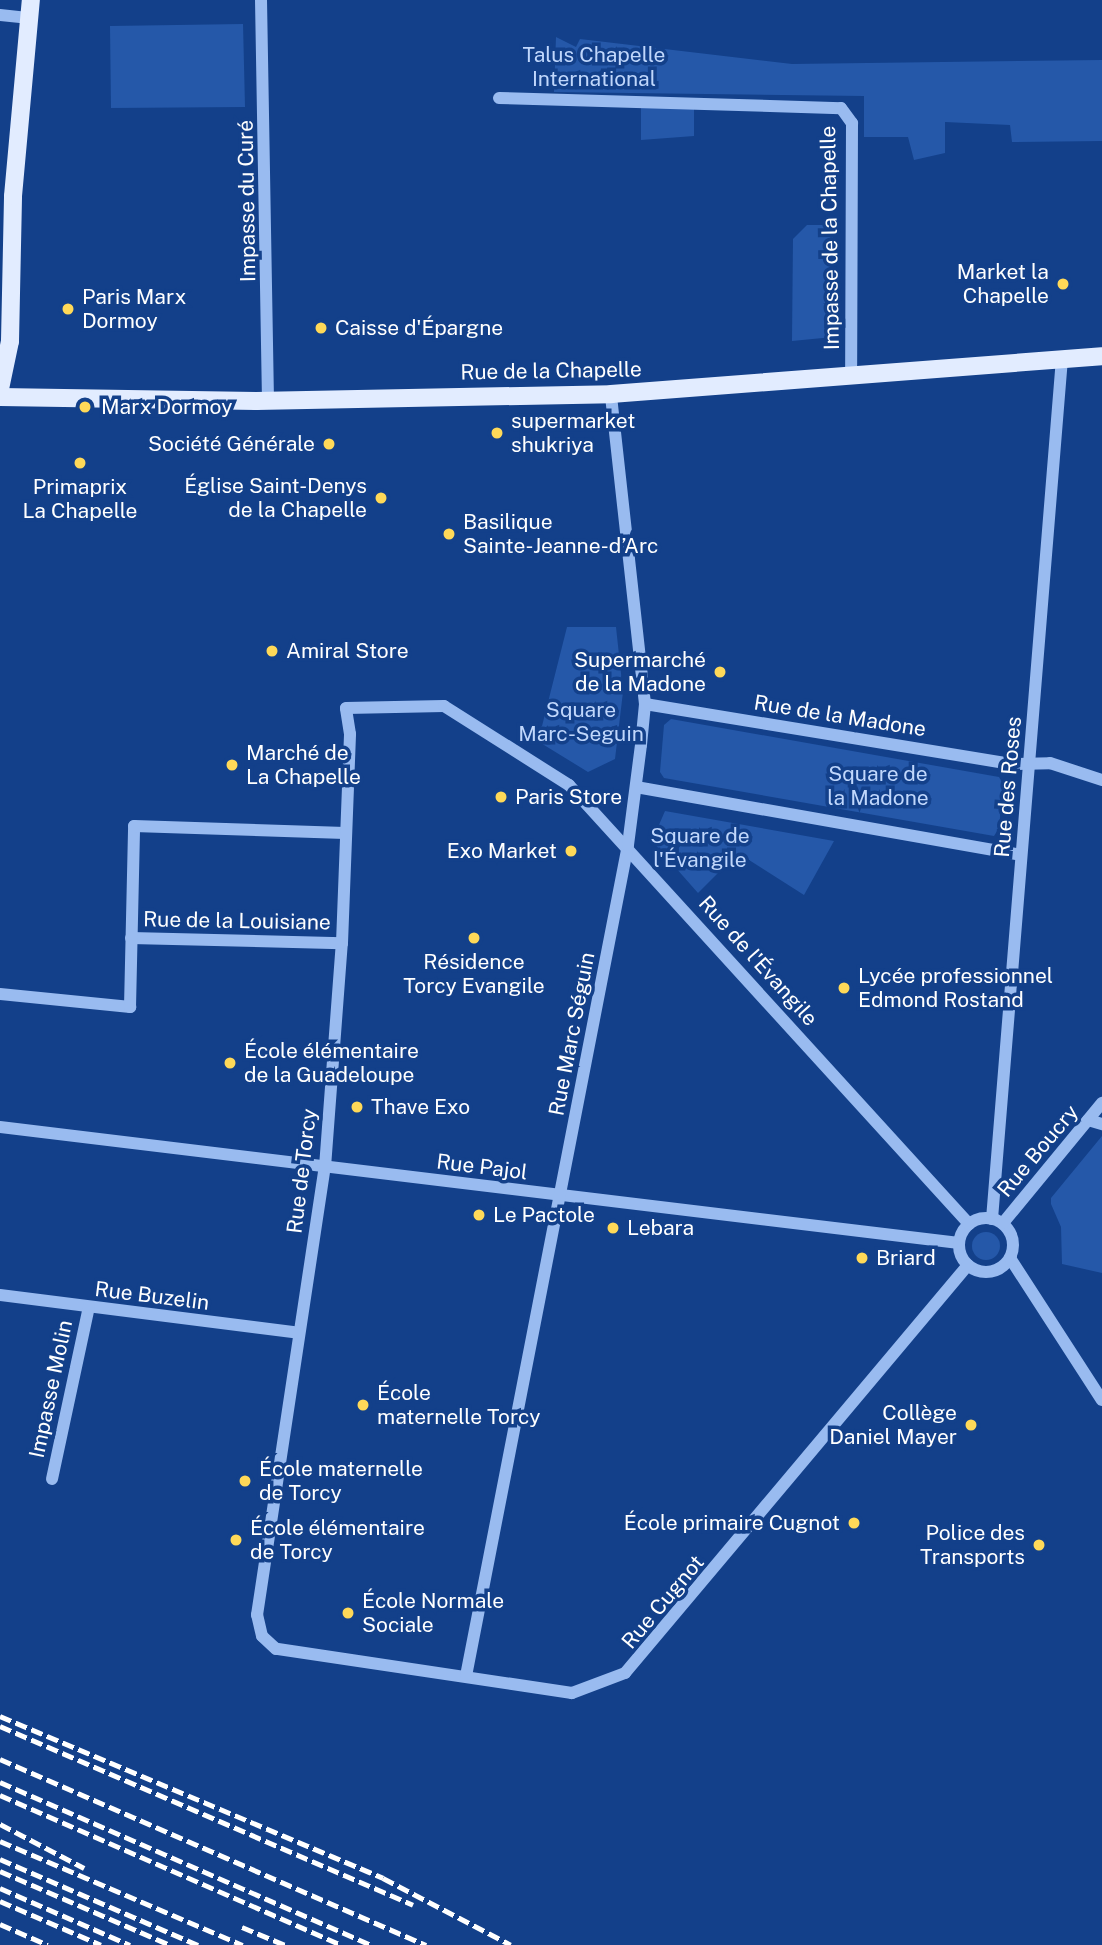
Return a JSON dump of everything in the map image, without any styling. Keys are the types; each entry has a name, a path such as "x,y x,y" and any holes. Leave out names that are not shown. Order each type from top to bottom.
{"main road":[{"path":"0,389 7,363 13,196 30,9"},
{"name":"Rue de la Chapelle","path":"0,397 268,401 611,394 1102,356"}],"street":[{"name":"Impasse du Curé","path":"261,0 268,401"},
{"path":"0,15 30,9"},
{"name":"Impasse de la Chapelle","path":"499,98 841,108 852,123 851,377"},
{"name":"Rue des Roses","path":"997,1221 1021,855 1062,358"},
{"name":"Rue Marc Séguin","path":"466,1676 628,845 636,788 645,704 611,394"},
{"name":"Rue de la Madone","path":"645,704 1029,764 1050,763 1102,780"},
{"name":"Rue de l'Évangile","path":"346,708 444,706 569,785 628,845 969,1224"},
{"name":"Rue de Torcy","path":"262,1636 257,1615 325,1167 342,943 350,734 346,708"},
{"path":"636,788 1021,855"},
{"path":"0,993 130,1007 134,826 345,833"},
{"name":"Rue de la Louisiane","path":"131,938 342,943"},
{"name":"Rue Boucry","path":"997,1221 1102,1103"},
{"path":"1088,1120 1102,1124"},
{"name":"Rue Pajol","path":"0,1127 959,1243"},
{"path":"997,1221 1013,1240 1010,1258 1004,1266 986,1272 968,1265 959,1243 969,1224 997,1221"},
{"path":"1010,1258 1102,1400"},
{"name":"Rue Cugnot","path":"262,1636 276,1649 572,1692 631,1668 968,1265"},
{"name":"Rue Buzelin","path":"0,1295 299,1333"},
{"name":"Impasse Molin","path":"52,1479 89,1307"}],"green space":[{"path":"243,24 245,107 111,108 110,26"},
{"name":"Talus Chapelle International","path":"556,37 576,47 580,39 792,64 1102,60 1102,141 1012,142 1010,125 945,122 945,153 914,160 908,137 864,137 864,96 554,92"},
{"path":"641,106 694,106 694,136 641,140"},
{"path":"807,225 833,225 833,337 792,341 793,239"},
{"name":"Square Marc-Seguin","path":"567,627 616,627 623,692 615,759 588,772 531,737 542,726"},
{"name":"Square de la Madone","path":"671,719 999,777 1003,784 999,828 994,836 664,778 660,772 664,725"},
{"name":"Square de l'Évangile","path":"665,811 834,841 804,895 738,853 698,893 652,841"},
{"path":"1102,1136 1102,1273 1062,1264 1061,1227 1051,1198"},
{"path":"986,1232 996,1236 1000,1246 996,1256 986,1260 976,1256 972,1246 976,1236"}],"railway":[{"path":"0,1716 383,1878 511,1945"},
{"path":"0,1726 413,1905"},
{"path":"0,1759 426,1945"},
{"path":"0,1782 372,1945"},
{"path":"0,1795 342,1945"},
{"path":"0,1824 84,1868"},
{"path":"0,1841 243,1945"},
{"path":"0,1859 198,1945"},
{"path":"0,1871 170,1945"},
{"path":"0,1888 130,1945"},
{"path":"0,1901 101,1945"},
{"path":"0,1924 48,1945"},
{"path":"242,1927 285,1945"}],"place":[{"name":"Market la Chapelle","path":"1063,284"},
{"name":"Paris Marx Dormoy","path":"68,309"},
{"name":"Caisse d'Épargne","path":"321,328"},
{"name":"Marx Dormoy","path":"85,407"},
{"name":"supermarket shukriya","path":"497,433"},
{"name":"Société Générale","path":"329,444"},
{"name":"Primaprix La Chapelle","path":"80,463"},
{"name":"Église Saint-Denys de la Chapelle","path":"381,498"},
{"name":"Basilique Sainte-Jeanne-d’Arc","path":"449,534"},
{"name":"Amiral Store","path":"272,651"},
{"name":"Supermarché de la Madone","path":"720,672"},
{"name":"Marché de La Chapelle","path":"232,765"},
{"name":"Paris Store","path":"501,797"},
{"name":"Exo Market","path":"571,851"},
{"name":"Résidence Torcy Evangile","path":"474,938"},
{"name":"Lycée professionnel Edmond Rostand","path":"844,988"},
{"name":"École élémentaire de la Guadeloupe","path":"230,1063"},
{"name":"Thave Exo","path":"357,1107"},
{"name":"Le Pactole","path":"479,1215"},
{"name":"Lebara","path":"613,1228"},
{"name":"Briard","path":"862,1258"},
{"name":"École maternelle Torcy","path":"363,1405"},
{"name":"Collège Daniel Mayer","path":"971,1425"},
{"name":"École maternelle de Torcy","path":"245,1481"},
{"name":"École primaire Cugnot","path":"854,1523"},
{"name":"École élémentaire de Torcy","path":"236,1540"},
{"name":"Police des Transports","path":"1039,1545"},
{"name":"École Normale Sociale","path":"348,1613"}]}
